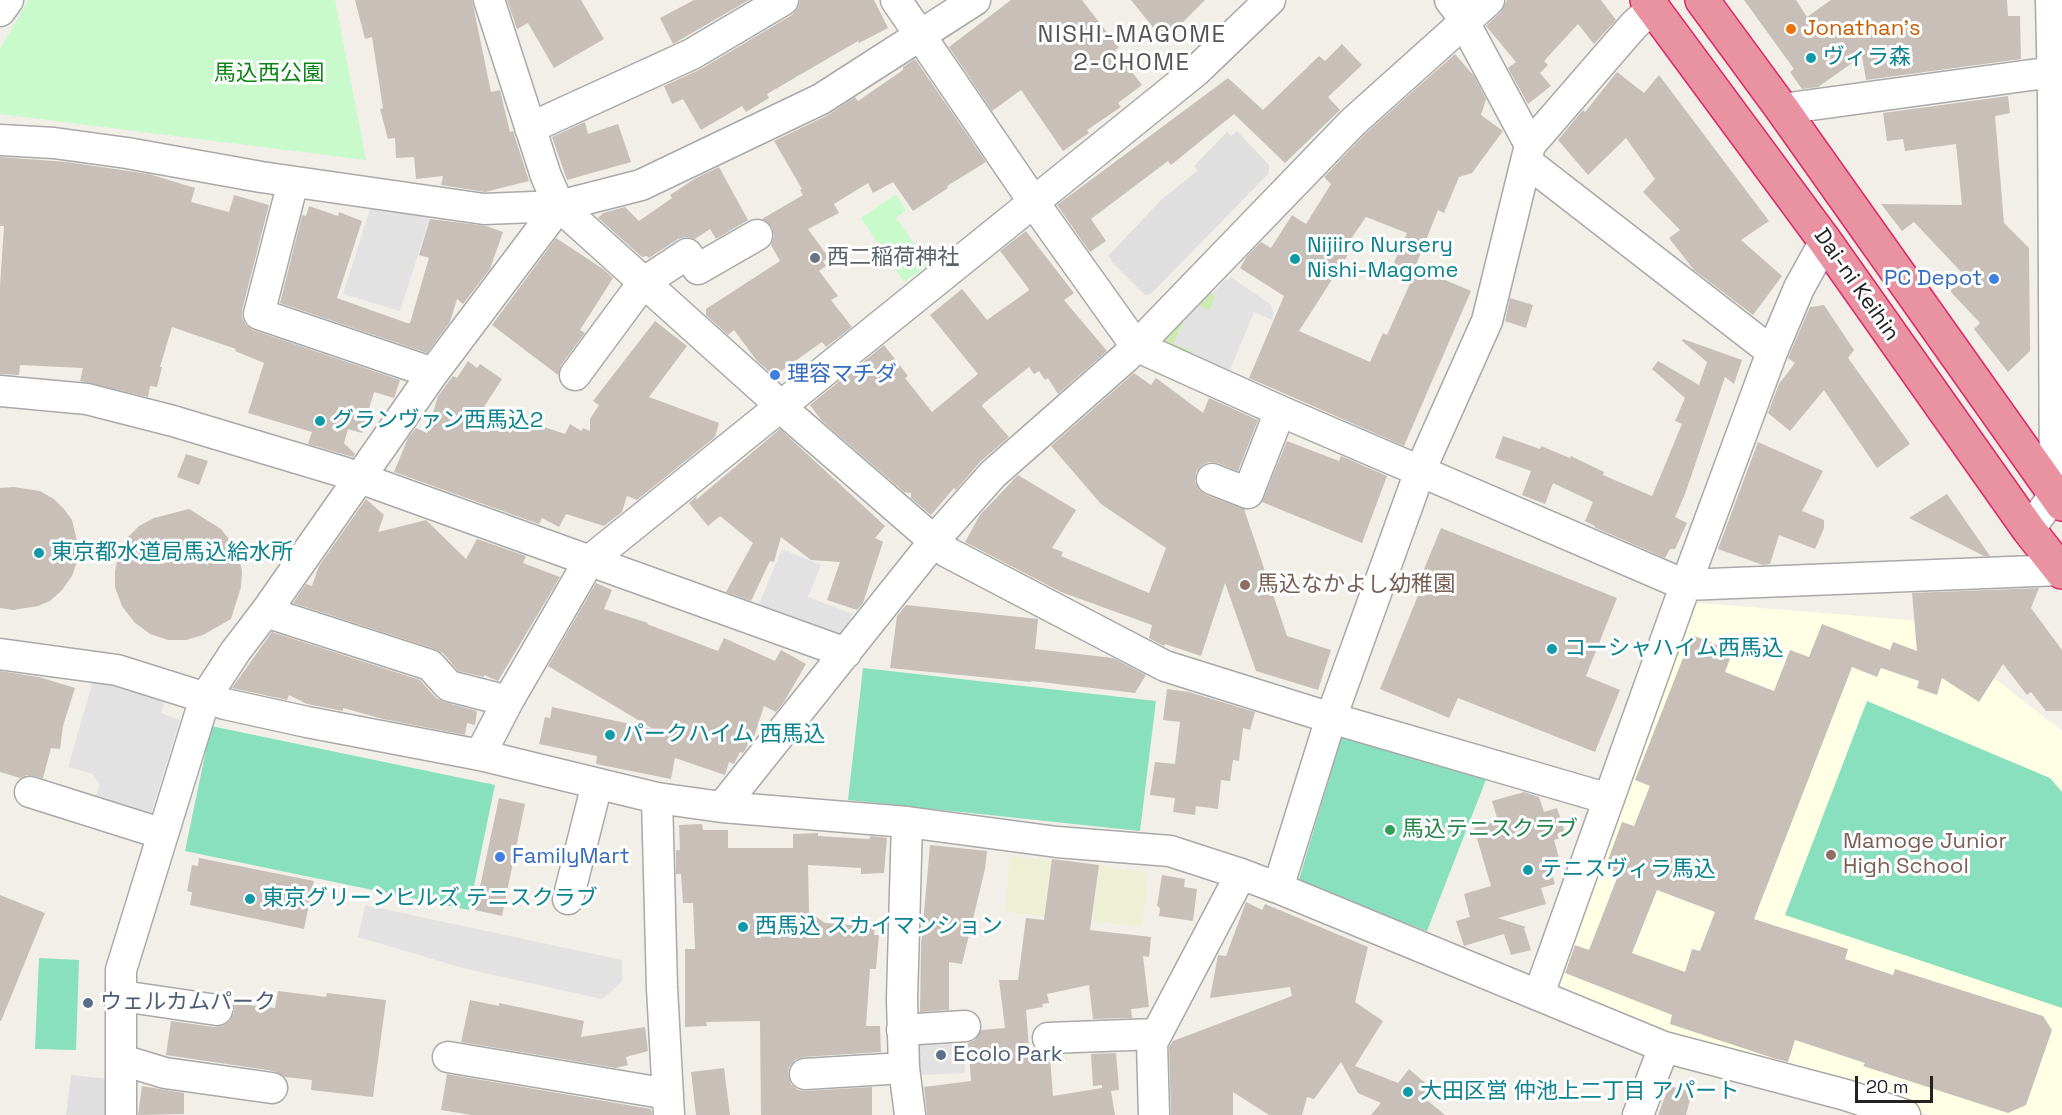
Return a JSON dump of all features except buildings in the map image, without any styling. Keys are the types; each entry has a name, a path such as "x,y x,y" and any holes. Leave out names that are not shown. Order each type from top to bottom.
{"highway":[{"name":"Dai-ni Keihin","path":"1702,0 1782,109 2058,499"},
{"name":"Dai-ni Keihin","path":"1649,4 1825,241 2029,530 2061,571"}],"street":[{"path":"0,11 8,0"},
{"path":"489,0 546,176 560,206 779,406 947,552 1165,666 1331,718 1609,799"},
{"path":"530,128 692,54 783,0"},
{"path":"896,0 1136,346 1280,411 1685,585 2061,571"},
{"path":"0,140 54,143 293,182 484,209 560,206 642,185 821,99 975,0"},
{"path":"480,755 508,701 589,561 1197,71 1270,0"},
{"path":"722,807 933,542 993,474 1136,346 1457,12 1489,0"},
{"path":"2029,530 2058,499 2051,0"},
{"path":"1278,888 1331,718 1420,471 1487,321 1529,154 1649,4"},
{"path":"1457,12 1529,154 1772,352"},
{"path":"1782,109 2053,72"},
{"path":"293,182 259,314 433,373"},
{"path":"121,1115 121,970 205,698 235,651 267,610 433,373 560,206"},
{"path":"575,375 643,283 687,254 698,269 757,235"},
{"path":"1539,994 1685,585 1772,352 1799,288 1825,241"},
{"path":"0,391 87,399 173,421 358,478 589,561 785,625 846,653"},
{"path":"1212,479 1248,493 1280,411"},
{"path":"267,610 276,615 430,665 448,686 508,701"},
{"path":"0,654 117,670 129,680 307,722 480,755 657,798 722,807 907,822 1057,842 1170,851 1278,888 1664,1047 1846,1095 1905,1115"},
{"path":"568,899 597,784"},
{"path":"30,792 163,834"},
{"path":"448,1057 668,1105 662,988 657,798"},
{"path":"907,822 902,999 904,1068 910,1115"},
{"path":"1154,1115 1152,1043 1241,874"},
{"path":"122,996 217,1010"},
{"path":"903,1030 964,1026"},
{"path":"1048,1038 1156,1034"},
{"path":"1638,1115 1664,1047"},
{"path":"122,1060 165,1073 272,1088"},
{"path":"805,1074 904,1068"}],"shaded area":[{"path":"1237,131 1269,165 1269,173 1151,294 1145,295 1108,256 1161,200 1198,170 1194,166 1227,132 1231,136"},
{"path":"371,206 432,211 400,311 343,294"},
{"path":"1231,277 1270,304 1274,314 1272,320 1254,312 1230,370 1191,354 1192,351 1174,344 1189,310 1192,310 1195,304 1210,310 1215,297 1212,294 1226,279"},
{"path":"782,549 821,565 808,597 853,614 837,640 757,609"},
{"name":"Mamoge Junior High School","path":"1688,602 1921,621 2062,731 2062,1115 1928,1115 1867,1091 1683,1041 1561,988 1556,980"},
{"path":"93,681 113,681 166,700 161,713 180,720 149,820 93,802 100,785 93,774 68,767"},
{"path":"1010,856 1148,872 1142,927 1005,912"},
{"path":"365,905 622,960 622,982 602,999 463,968 358,937"},
{"name":"Ecolo Park","path":"963,1035 965,1073 918,1075 917,1037"},
{"path":"71,1075 109,1079 108,1115 66,1115"}],"green space":[{"name":"馬込西公園","path":"28,0 335,0 366,160 0,114 0,49"},
{"path":"896,194 906,210 896,218 929,265 904,282 861,218"},
{"path":"1207,289 1215,297 1210,310 1189,310 1174,343 1192,351 1191,354 1222,366 1221,368 1167,347 1164,335"},
{"path":"863,668 1156,701 1140,831 848,800"},
{"path":"1867,701 2050,778 2062,792 2062,1008 1785,915"},
{"path":"211,726 495,785 469,910 185,851"},
{"name":"馬込テニスクラブ","path":"1342,735 1487,777 1427,931 1298,883"},
{"path":"39,958 79,960 76,1050 35,1049"}],"place":[{"name":"Jonathan's","path":"1791,29"},
{"name":"ヴィラ森","path":"1811,58"},
{"name":"西二稲荷神社","path":"815,258"},
{"name":"Nijiiro Nursery Nishi-Magome","path":"1295,259"},
{"name":"PC Depot","path":"1994,279"},
{"name":"理容マチダ","path":"775,375"},
{"name":"グランヴァン西馬込2","path":"320,421"},
{"name":"東京都水道局馬込給水所","path":"39,553"},
{"name":"馬込なかよし幼稚園","path":"1245,585"},
{"name":"コーシャハイム西馬込","path":"1552,649"},
{"name":"パークハイム 西馬込","path":"610,735"},
{"name":"馬込テニスクラブ","path":"1390,830"},
{"name":"Mamoge Junior High School","path":"1831,855"},
{"name":"FamilyMart","path":"500,857"},
{"name":"テニスヴィラ馬込","path":"1528,870"},
{"name":"東京グリーンヒルズ テニスクラブ","path":"250,899"},
{"name":"西馬込 スカイマンション","path":"743,927"},
{"name":"ウェルカムパーク","path":"88,1003"},
{"name":"Ecolo Park","path":"941,1055"},
{"name":"大田区営 仲池上二丁目 アパート","path":"1408,1092"}],"district":[{"name":"NISHI-MAGOME 2-CHOME","path":"1132,49"}]}
